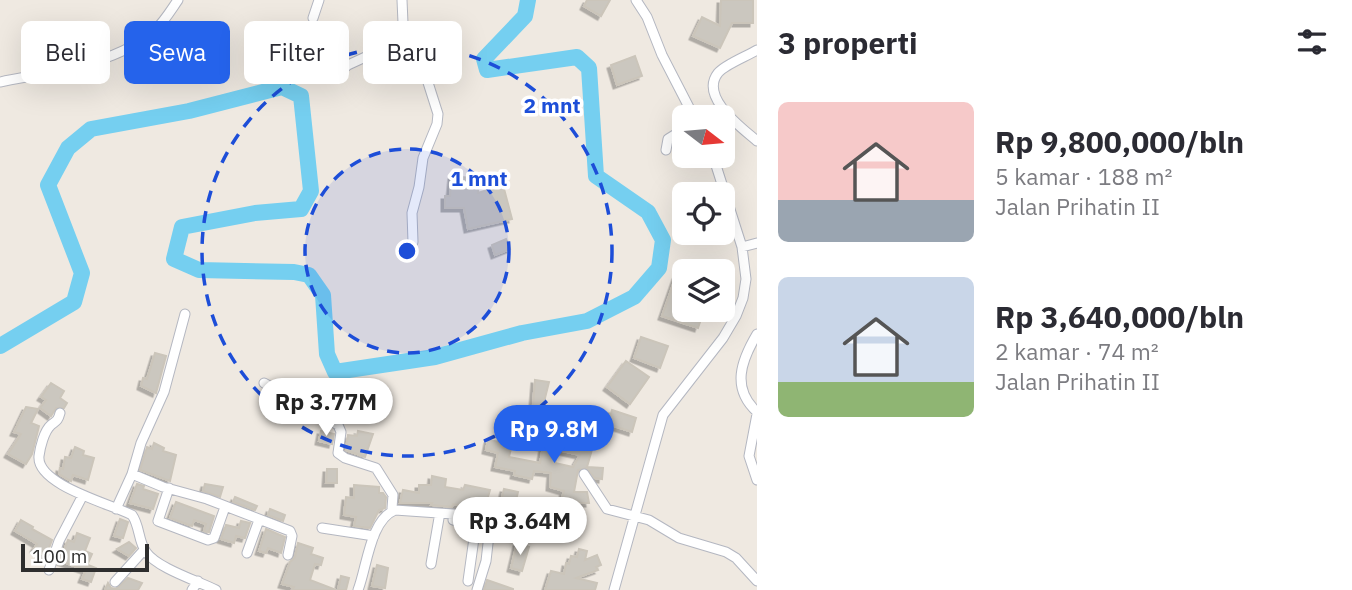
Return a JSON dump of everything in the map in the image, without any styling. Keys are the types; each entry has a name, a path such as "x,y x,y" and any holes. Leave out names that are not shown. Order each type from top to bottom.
{"street":[{"path":"0,82 71,69 118,51 153,32 178,0"},
{"path":"313,18 319,0"},
{"path":"402,0 404,21"},
{"path":"636,0 648,17 662,55 688,105"},
{"path":"757,50 720,71 714,86 721,108 757,141"},
{"path":"413,242 412,214 423,158 437,124 438,114 428,84"},
{"path":"666,150 668,139 672,136"},
{"path":"614,590 663,415 723,338 740,307 746,279 742,247 717,168"},
{"path":"742,247 757,243"},
{"path":"116,509 169,376 185,314"},
{"path":"757,334 740,371 745,395 757,413 749,456 757,480"},
{"path":"264,383 338,425 341,432 338,453 376,468 392,494 392,508 395,510"},
{"path":"60,413 57,422 47,430 39,456 40,466 49,478 132,515 136,520 144,550 154,560 216,590"},
{"path":"132,474 292,533 288,555"},
{"path":"584,474 607,509 634,520 655,523 679,538 729,553 757,581"},
{"path":"169,488 158,521 208,540 214,538 225,507"},
{"path":"49,570 59,541 83,495"},
{"path":"358,590 374,536 386,514 395,510 491,517 557,535"},
{"path":"431,564 440,515"},
{"path":"440,515 476,524 468,581"},
{"path":"477,590 486,561 491,517"},
{"path":"247,554 259,520"},
{"path":"322,528 374,536"},
{"path":"115,582 144,550"},
{"path":"192,590 198,581"}],"building":[{"path":"587,0 610,0 601,16 584,6"},
{"path":"721,0 753,0 753,23 732,23 720,48 693,36 702,17 720,26"},
{"path":"635,56 642,76 617,85 611,65"},
{"path":"452,176 479,179 478,193 503,185 512,219 468,229 464,208 445,208 445,196 450,196"},
{"path":"506,239 510,249 495,255 492,245"},
{"path":"672,287 672,319 662,316"},
{"path":"680,322 700,322 698,328"},
{"path":"641,337 668,346 660,368 634,358"},
{"path":"155,353 166,356 156,393 141,386 143,378 147,379"},
{"path":"626,361 649,377 630,404 607,387"},
{"path":"535,380 549,382 543,418 532,417"},
{"path":"51,383 64,391 60,398 67,403 64,408 56,408 51,416 40,408 46,400 41,397"},
{"path":"332,398 345,402 341,413 329,409"},
{"path":"26,407 38,409 31,423 39,426 32,454 26,464 8,454 21,434 14,432"},
{"path":"612,410 636,418 632,432 608,424"},
{"path":"542,424 557,426 556,431 573,433 573,429 589,429 590,445 593,446 587,467 603,468 602,479 595,478 586,468 578,470 574,492 587,492 589,503 573,503 569,516 573,517 568,535 559,528 541,524 543,517 560,520 566,502 561,501 564,491 550,487 551,473 534,471 532,479 514,475 515,471 495,467 498,453 486,450 488,440 512,444 509,457 540,463 543,447 527,444 528,435 541,437","holes":["558,450 580,455 573,467 555,463"]},
{"path":"321,431 334,434 332,444 319,441"},
{"path":"358,431 373,434 365,457 346,450 348,435 357,436"},
{"path":"154,443 164,448 163,451 176,455 170,481 140,470 147,447 152,449"},
{"path":"75,447 84,451 83,455 94,458 88,480 73,475 71,481 59,474 60,468 63,469 65,457 71,458"},
{"path":"327,469 337,469 337,483 326,483"},
{"path":"432,476 446,479 445,487 463,490 465,485 490,490 485,507 474,504 473,508 453,504 452,507 431,505 432,503 400,503 403,490 419,493 419,485 431,485"},
{"path":"137,484 158,494 153,509 130,503"},
{"path":"205,484 223,487 220,497 203,491"},
{"path":"354,485 379,487 379,493 386,497 385,508 379,510 370,528 354,526 356,517 344,515 346,497 354,498"},
{"path":"504,489 518,492 514,508 530,513 529,521 498,513"},
{"path":"235,497 257,506 255,510 233,502"},
{"path":"176,502 214,516 209,532 204,531 206,524 194,520 192,526 170,518"},
{"path":"270,509 285,515 283,521 268,515"},
{"path":"120,519 128,522 123,538 114,536"},
{"path":"21,520 52,540 46,556 34,549 37,544 15,531"},
{"path":"241,521 250,523 245,538 236,536 234,543 221,539 226,525 239,528"},
{"path":"266,529 285,537 281,553 268,548 266,553 259,551"},
{"path":"77,533 90,538 85,551 92,554 85,570 60,561 68,540 74,542"},
{"path":"129,542 136,548 129,556 117,549"},
{"path":"298,543 313,548 311,554 323,558 321,565 315,564 310,580 336,590 292,590 294,587 282,584 290,562 295,557"},
{"path":"517,543 529,547 522,571 511,568"},
{"path":"579,549 587,551 585,560 597,555 601,565 596,567 598,570 576,578 597,583 595,590 545,590 551,571 564,574 566,563 569,564 571,556 577,557"},
{"path":"88,565 96,568 91,582 82,579"},
{"path":"377,565 388,568 385,588 372,586"},
{"path":"341,576 349,578 346,590 338,590"},
{"path":"128,578 142,583 138,590 105,590 108,583 111,588 116,589"},
{"path":"487,580 513,589 513,590 484,590"}],"waterway":[{"path":"0,346 74,302 82,273 48,185 68,148 91,129 189,111 282,87 301,96 311,191 301,209 255,213 182,227 174,259 199,270 294,272 309,275 323,295 327,354 335,372 435,357 522,333 587,321 634,297 659,268 663,240 648,212 596,176 589,68 577,57 487,70 484,59 525,16 528,0"}]}
